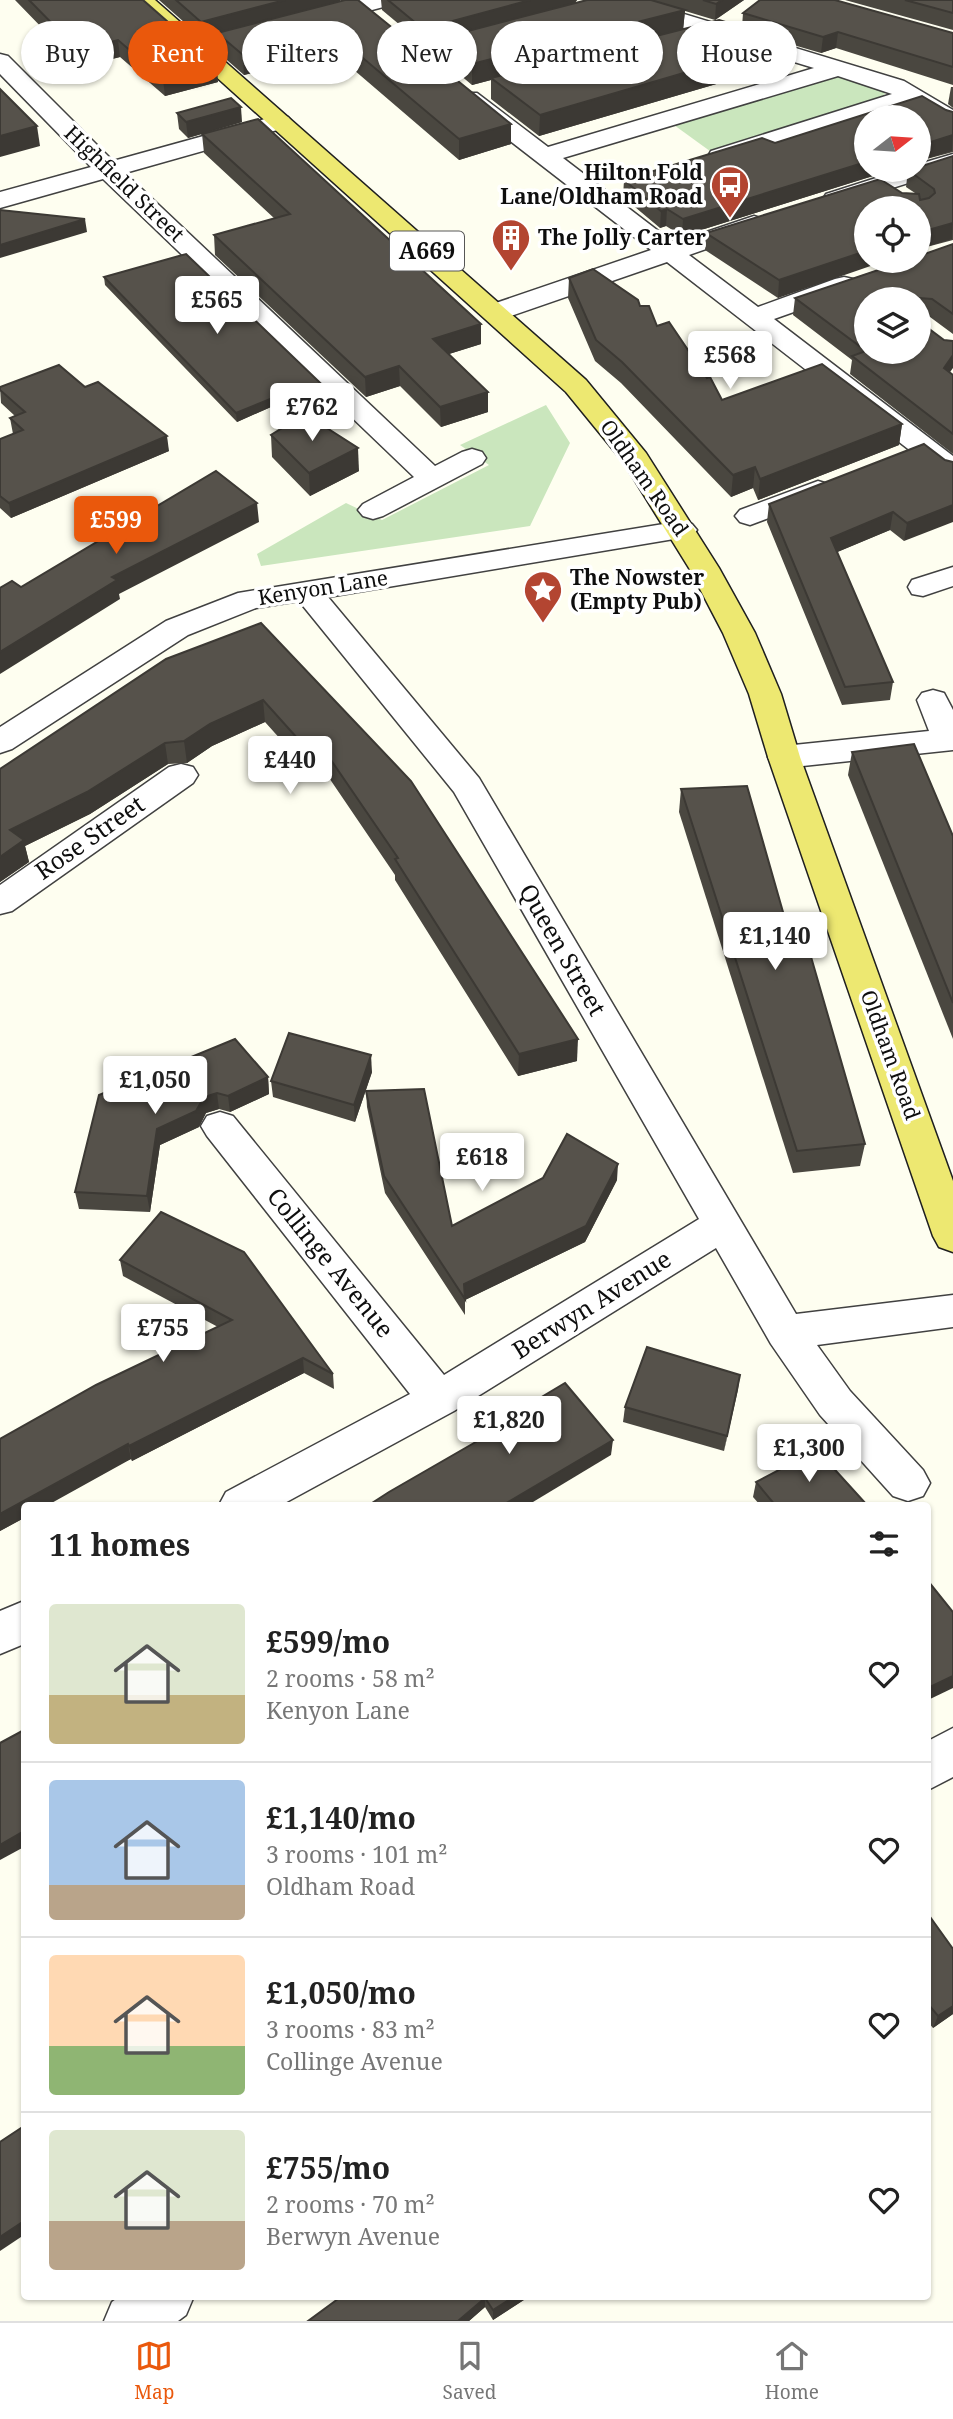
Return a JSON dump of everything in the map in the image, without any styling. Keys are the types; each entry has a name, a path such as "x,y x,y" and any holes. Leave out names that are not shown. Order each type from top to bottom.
{"main road":[{"name":"Oldham Road","path":"142,0 166,21"},
{"name":"Oldham Road","path":"228,76 576,386 636,459 682,530 739,633 765,694 784,757 944,1180 953,1236"}],"street":[{"path":"615,0 685,21"},
{"path":"228,40 355,3 381,11"},
{"path":"734,21 742,16"},
{"path":"797,55 896,86 953,120"},
{"name":"Highfield Street","path":"0,61 108,170 432,479"},
{"path":"545,156 839,68"},
{"path":"453,84 669,251 912,453 953,470"},
{"path":"467,96 494,89"},
{"path":"702,162 912,95"},
{"path":"0,200 280,122"},
{"path":"815,205 953,161"},
{"path":"881,184 899,196"},
{"path":"597,195 623,187"},
{"path":"496,312 669,251 775,218"},
{"path":"752,318 864,281"},
{"path":"373,510 472,458"},
{"path":"750,516 837,482"},
{"name":"Kenyon Lane","path":"0,742 177,628 249,600 682,530"},
{"path":"923,587 953,576"},
{"name":"Queen Street","path":"306,590 467,786 785,1332 835,1403 908,1483"},
{"path":"784,757 951,739 933,700"},
{"name":"Rose Street","path":"0,902 181,775"},
{"name":"Collinge Avenue","path":"220,1126 439,1399"},
{"name":"Berwyn Avenue","path":"247,1502 439,1399 721,1225"},
{"path":"785,1332 953,1311"},
{"path":"0,1634 21,1622"},
{"path":"931,1766 953,1750"},
{"path":"131,2321 161,2300"}],"green space":[{"path":"843,73 887,89 882,99 854,105 854,108 714,154 674,125"},
{"path":"546,405 570,443 530,526 261,566 257,554 346,503 382,520 489,465 460,445"}],"building":[{"path":"29,0 143,0 167,21 128,21 128,49 118,40 114,41 114,21 50,21"},
{"path":"176,0 285,0 205,21 200,21"},
{"path":"345,0 358,0 384,21 377,21 377,70 363,58 363,21 264,21"},
{"path":"388,0 530,0 453,21 413,21"},
{"path":"587,0 651,0 685,10 642,21 506,21"},
{"path":"703,0 722,0 716,4"},
{"path":"760,0 835,0 953,33 953,67 838,32 823,37 797,29 797,21 770,21 743,13"},
{"path":"905,0 953,0 953,13"},
{"path":"491,25 491,59 477,63 477,29"},
{"path":"242,27 242,54 228,42 228,30"},
{"path":"677,31 677,75 663,79 663,34"},
{"path":"394,84 462,84 511,124 459,139"},
{"path":"499,84 646,84 540,115"},
{"path":"0,89 37,126 0,136"},
{"path":"922,96 953,112 953,135 931,142 931,105 894,105"},
{"path":"231,98 241,107 186,122 177,113"},
{"path":"854,118 854,166 683,219 667,209 661,211 624,180 762,138 775,143"},
{"path":"258,119 481,324 433,339 488,392 440,407 399,366 365,377 214,235 290,214 202,134"},
{"path":"953,156 953,223 931,229 931,196 935,193 924,182 931,182 931,163"},
{"path":"870,182 885,182 902,193 919,194 854,196 854,255 779,280 706,233"},
{"path":"0,210 85,219 0,245"},
{"path":"953,244 953,314 931,299 931,287 854,287 854,342 795,298 869,273 931,273 931,252"},
{"path":"186,254 336,398 289,414 280,395 236,413 104,277"},
{"path":"593,269 638,300 640,306 649,306 657,326 669,322 707,378 710,377 722,400 822,364 902,424 760,479 755,467 733,475 622,362 596,340 569,278"},
{"path":"931,330 944,340 953,341 953,355 944,368 953,375 953,434 862,364 931,364"},
{"path":"59,365 85,387 98,382 167,436 9,503 0,496 0,439 23,430 10,418 25,412 0,390 0,387"},
{"path":"305,414 358,448 309,473 271,435"},
{"path":"924,444 945,460 953,462 953,505 907,523 893,512 831,538 893,682 845,687 769,504"},
{"path":"216,471 257,503 112,577 117,580 0,652 0,588 12,581 21,587"},
{"path":"261,623 411,781 578,1039 519,1054 395,859 398,858 320,744 307,749 263,700 210,724 184,741 165,743 87,792 10,830 24,840 0,857 0,769 166,659"},
{"path":"914,744 953,836 953,1003 852,752"},
{"path":"747,786 787,926 803,929 865,1144 797,1151 681,789"},
{"path":"289,1033 371,1055 354,1105 271,1081"},
{"path":"235,1039 268,1077 228,1096 217,1093 204,1097 196,1111 157,1129 147,1196 75,1192 99,1095"},
{"path":"424,1089 452,1226 543,1178 567,1134 618,1164 586,1226 464,1284 465,1299 384,1176 366,1091"},
{"path":"161,1212 244,1252 333,1374 303,1358 129,1446 128,1444 0,1514 0,1439 96,1385 232,1320 120,1260"},
{"path":"647,1347 740,1375 727,1436 625,1407"},
{"path":"565,1383 613,1440 508,1502 374,1502 493,1432 490,1428"},
{"path":"817,1450 864,1502 773,1502 756,1482"},
{"path":"931,1585 953,1612 953,1676 931,1687"},
{"path":"21,1732 21,1833 0,1845 0,1743"},
{"path":"931,1918 953,1949 953,2006 938,2016 931,2008"},
{"path":"21,2128 21,2223 0,2237 0,2142"},
{"path":"337,2300 483,2300 458,2321 308,2321"},
{"path":"486,2300 509,2300 493,2310"}],"place":[{"name":"Hilton Fold Lane/Oldham Road","path":"730,219"},
{"name":"The Jolly Carter","path":"511,272"},
{"name":"The Nowster (Empty Pub)","path":"543,624"}]}
